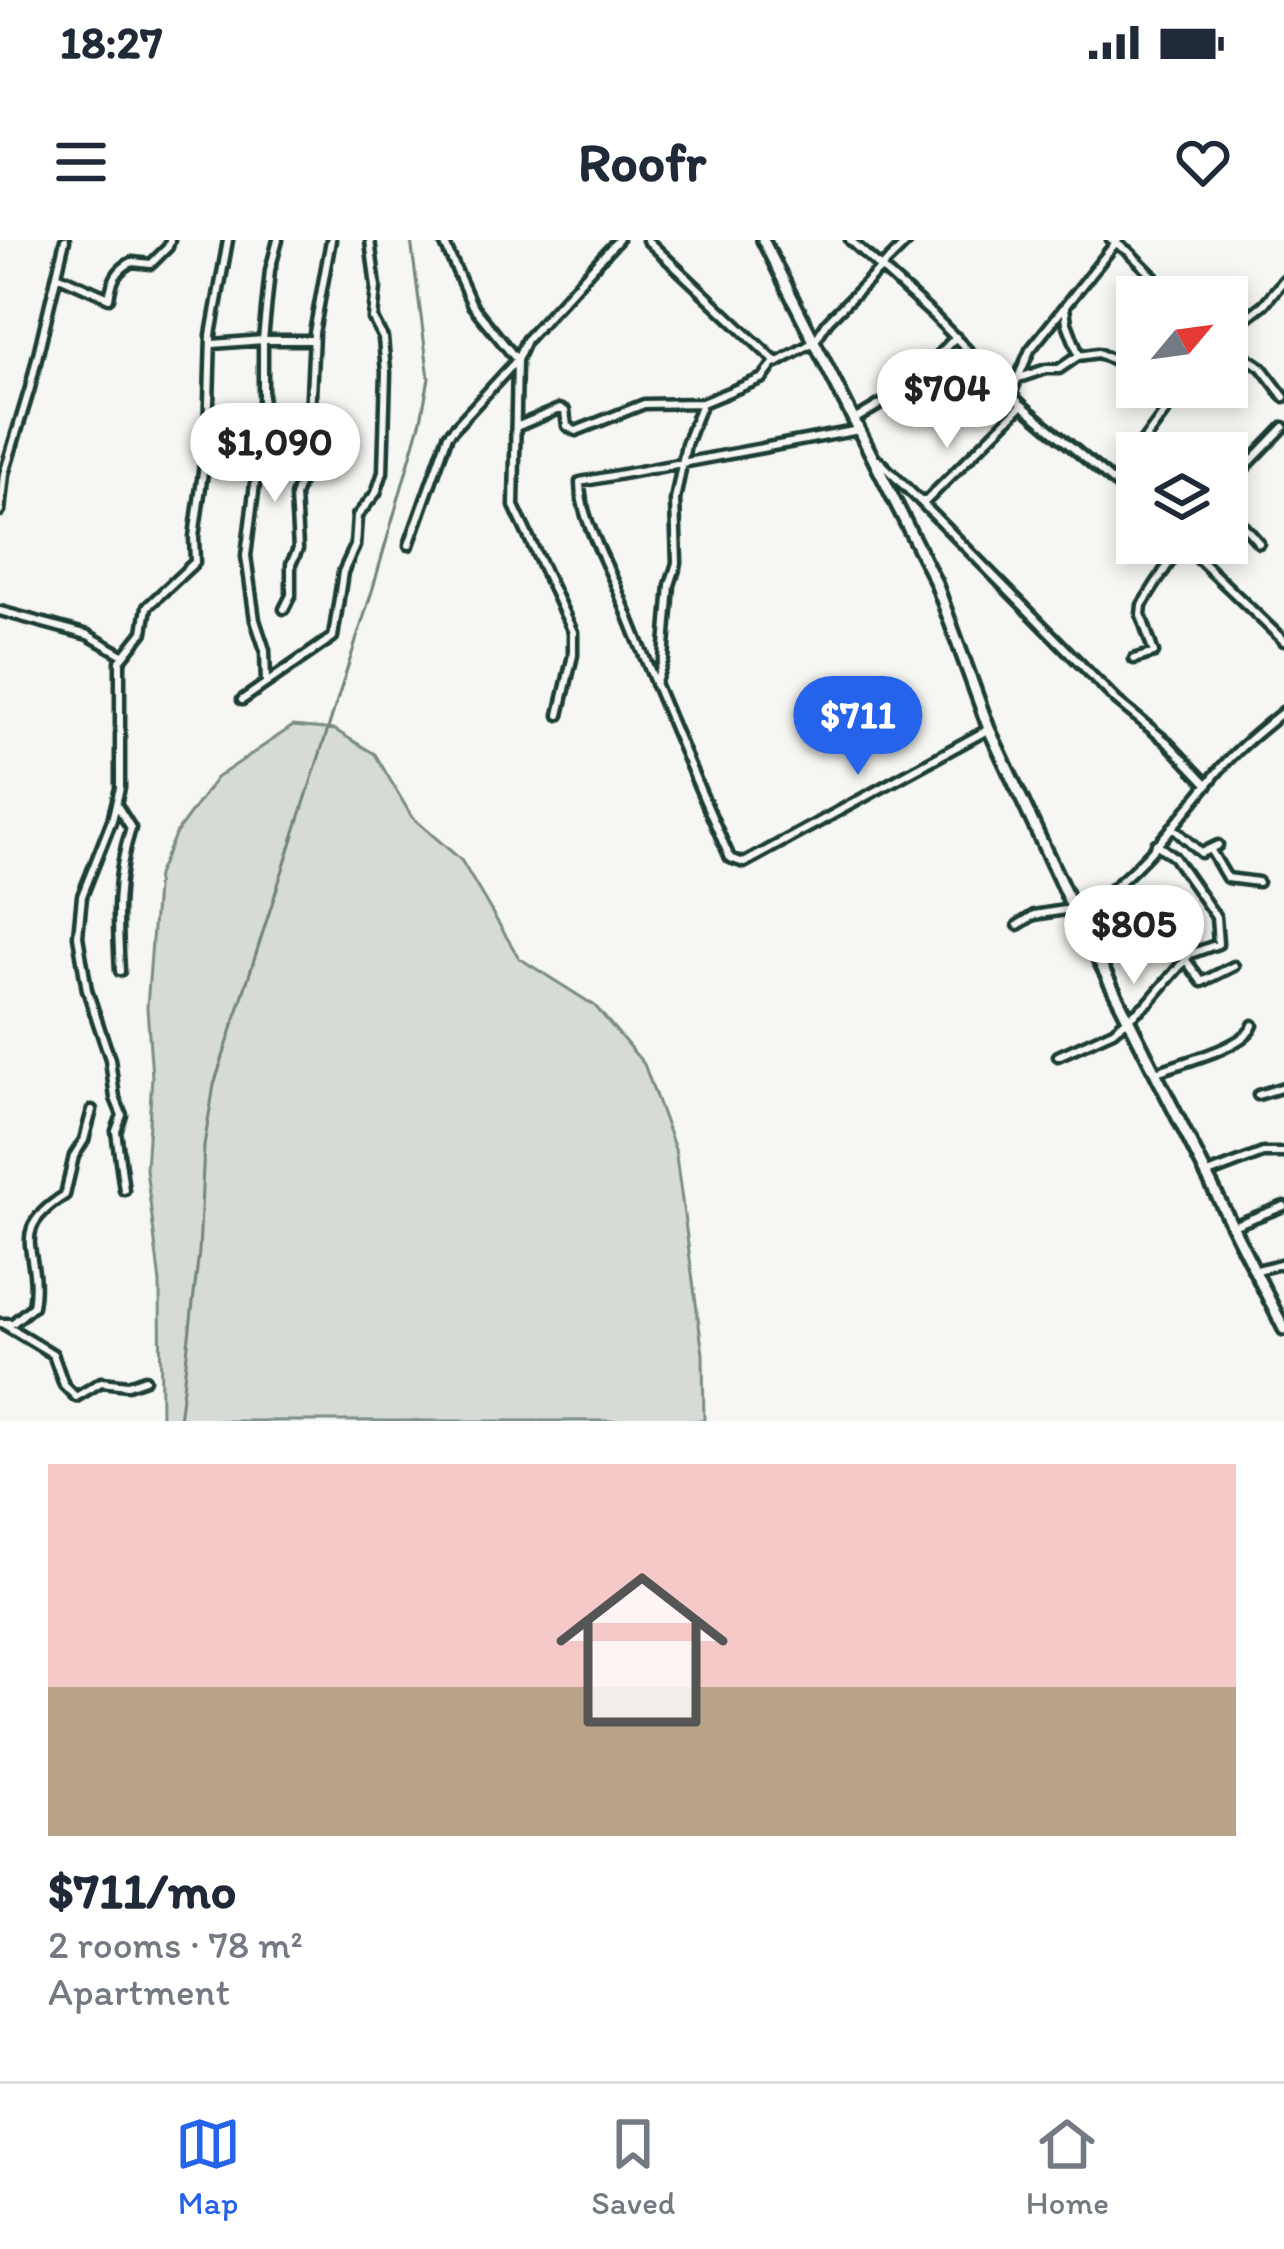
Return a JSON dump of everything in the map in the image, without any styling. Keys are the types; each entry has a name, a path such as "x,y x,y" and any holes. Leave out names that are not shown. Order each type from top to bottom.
{"street":[{"path":"0,512 4,474 65,240"},
{"path":"57,274 109,298 113,278 121,270 132,262 151,264 170,240"},
{"path":"124,1190 116,1131 122,1114 115,1099 110,1059 91,1006 78,936 82,896 122,777 117,718 122,655 141,636 146,607 195,562 212,344 228,240"},
{"path":"266,684 265,650 255,620 247,564 263,419 263,340 278,240"},
{"path":"284,609 291,595 290,564 298,548 296,491 308,459 313,340 331,240"},
{"path":"242,700 333,637 343,572 355,546 357,516 380,485 386,372 383,338 373,319 376,286 370,240"},
{"path":"443,240 472,304 517,360 514,506 574,632 559,715"},
{"path":"410,545 448,435 517,360 526,340 618,240"},
{"path":"647,240 774,363"},
{"path":"763,240 936,583 989,729 1074,911 1284,1329"},
{"path":"850,240 1022,405 1114,481 1168,408"},
{"path":"514,428 560,410 565,411 567,426 576,431 644,404 702,403 763,378 774,363 814,341 908,240"},
{"path":"1011,394 1024,359 1082,282 1104,262 1115,241 1153,276"},
{"path":"1248,317 1284,280"},
{"path":"1065,307 1066,323 1080,356"},
{"path":"956,337 904,390 857,425 580,482 581,498 730,858 736,862 766,851 989,729"},
{"path":"212,344 313,340"},
{"path":"1016,379 1059,369 1080,356 1102,354 1116,361"},
{"path":"1248,359 1284,397"},
{"path":"656,684 664,659 670,586 677,563 674,509 682,462 702,403"},
{"path":"920,501 926,501 1022,405"},
{"path":"1248,464 1284,427"},
{"path":"0,436 16,436"},
{"path":"872,455 1117,701 1167,742 1208,785"},
{"path":"1248,531 1259,543"},
{"path":"1134,659 1154,653 1142,605 1182,543 1284,641"},
{"path":"0,611 71,628 122,655"},
{"path":"1018,926 1034,915 1074,911 1096,902 1172,827 1243,745 1284,711"},
{"path":"116,806 130,828 118,867 120,971"},
{"path":"1172,827 1194,851 1214,847 1227,878 1258,881"},
{"path":"1058,1056 1113,1031 1160,991 1185,959 1218,944 1218,922 1174,857 1156,844"},
{"path":"1185,959 1202,982 1234,966"},
{"path":"1156,1072 1232,1045 1248,1036 1253,1025"},
{"path":"1258,1095 1284,1087"},
{"path":"1,1323 13,1323 33,1306 36,1286 29,1229 34,1218 65,1195 92,1110"},
{"path":"1208,1174 1263,1153 1284,1153"},
{"path":"1235,1225 1284,1206"},
{"path":"1257,1270 1284,1263"},
{"path":"1,1323 53,1354 64,1385 76,1397 101,1382 128,1385 145,1379"}],"shaded area":[{"path":"293,726 335,730 375,754 412,817 461,860 519,958 595,1006 644,1064 675,1149 703,1354 704,1421 161,1421 160,1283 146,1169 152,1077 147,1007 157,875 176,833 216,778"}],"waterway":[{"path":"179,1421 199,1252 204,1146 214,1085 373,588 421,420 429,378 411,240"}]}
